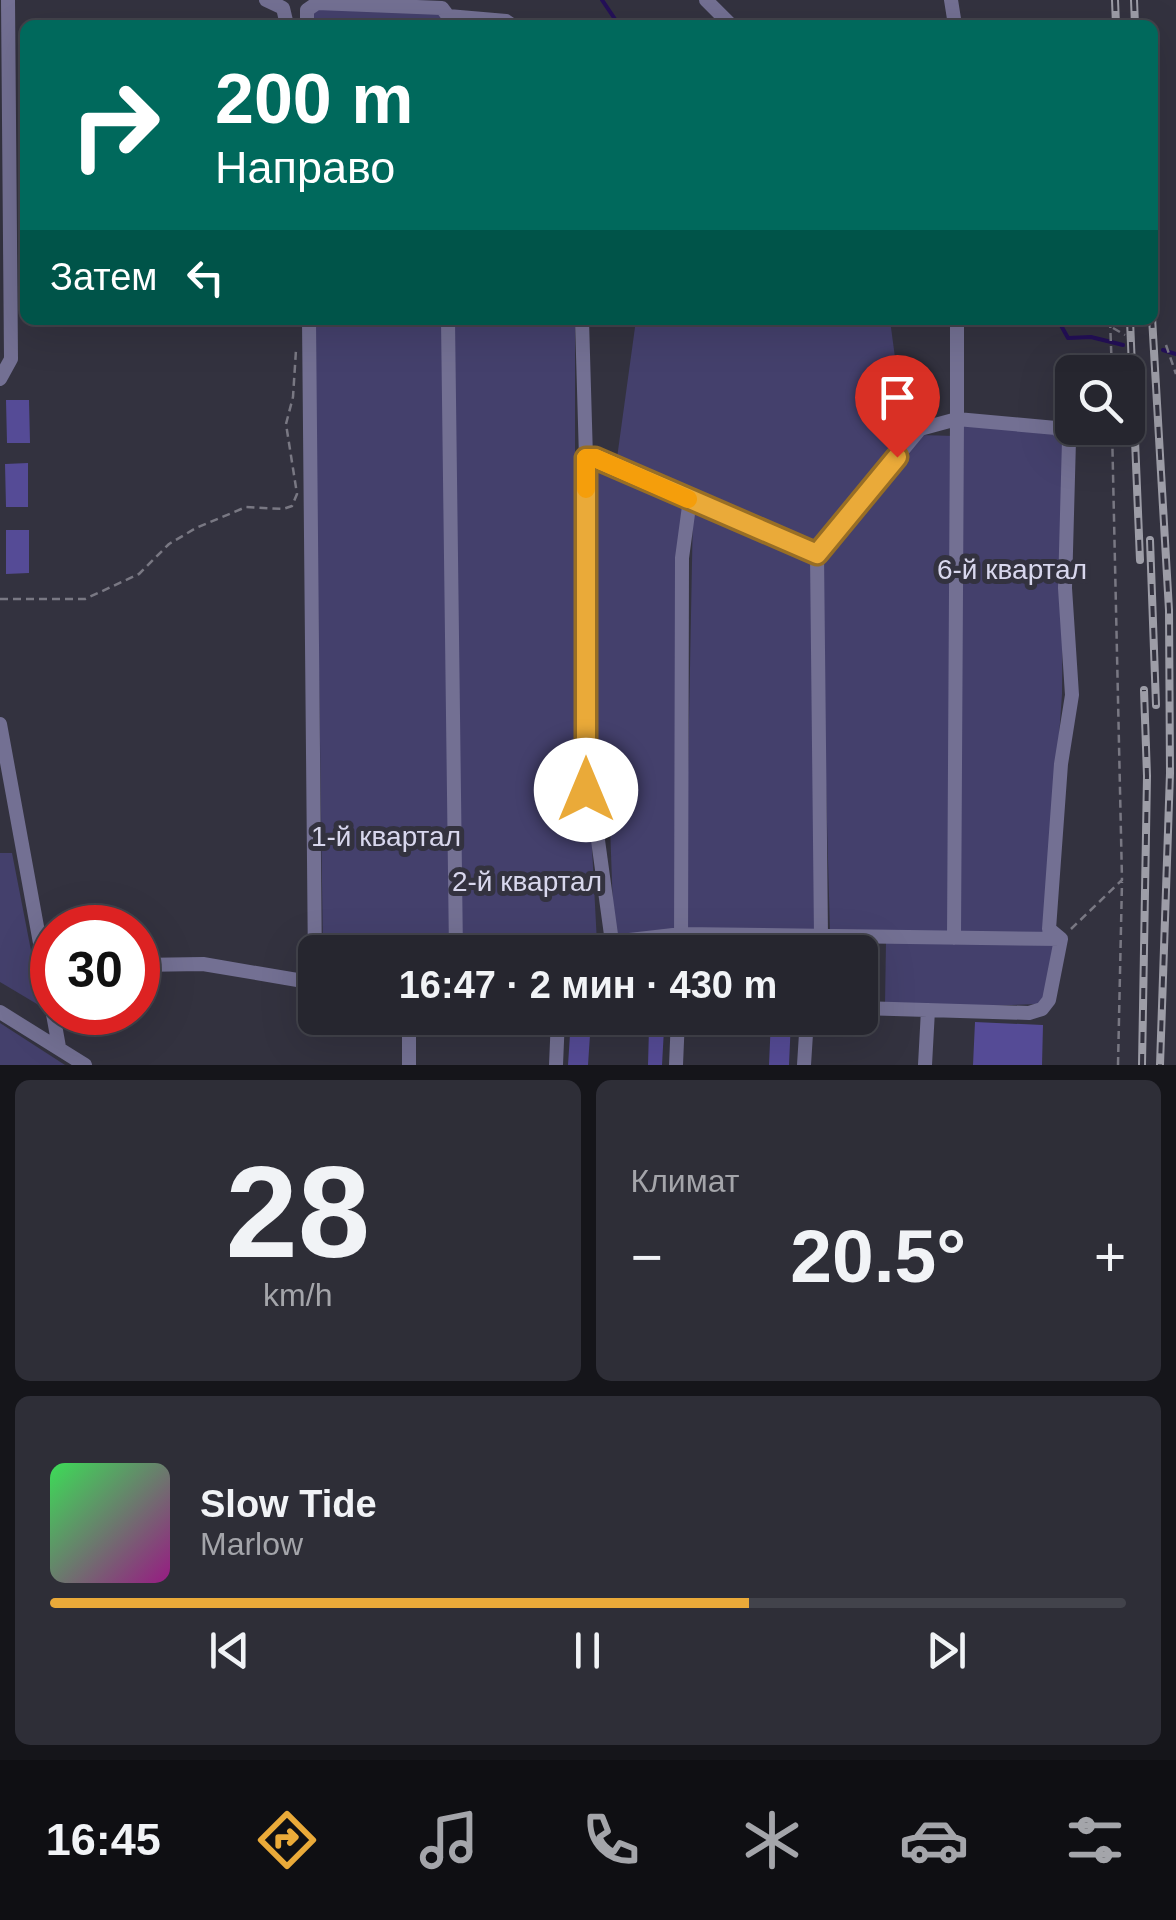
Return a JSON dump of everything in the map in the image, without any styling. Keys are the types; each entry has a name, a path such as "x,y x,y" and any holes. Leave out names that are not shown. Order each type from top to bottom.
{"street":[{"path":"0,378 11,359 5,319 8,0"},
{"path":"266,0 283,8 286,20"},
{"path":"706,0 726,20"},
{"path":"308,20 307,10 317,3 442,8 448,14 506,20"},
{"path":"309,325 315,935"},
{"path":"448,325 456,935"},
{"path":"582,325 586,790 597,833 611,935"},
{"path":"954,938 957,325"},
{"path":"815,935 817,554 920,429 957,419 1056,428 1068,440 1065,588 1072,694 1061,764 1049,929 1061,939"},
{"path":"586,458 595,458 817,554"},
{"path":"682,934 682,558 690,499"},
{"path":"0,724 34,905"},
{"path":"673,935 748,935"},
{"path":"878,937 1061,939"},
{"path":"878,1009 1028,1013 1042,1009 1050,1000 1061,939"},
{"path":"160,965 202,964 298,980"},
{"path":"925,1065 928,1010"},
{"path":"0,1012 84,1065"},
{"path":"57,1035 59,1047"},
{"path":"408,1035 409,1065"},
{"path":"556,1065 557,1035"},
{"path":"676,1065 677,1035"},
{"path":"804,1065 806,1035"}],"path":[{"path":"1110,326 1125,335"},
{"path":"1110,326 1111,355"},
{"path":"0,599 85,599 139,574 169,544 196,528 246,506 292,506 297,494 286,424 298,344"},
{"path":"1166,345 1176,374"},
{"path":"1112,445 1122,880 1118,1065"},
{"path":"1061,939 1122,880"}],"green space":[{"path":"310,6 443,11 443,20 310,20"},
{"name":"1-й квартал","path":"314,325 444,325 453,935 323,935"},
{"name":"2-й квартал","path":"452,325 575,325 575,789 591,829 597,935 461,935"},
{"path":"635,325 891,325 906,440 816,550 617,458"},
{"name":"6-й квартал","path":"961,424 1052,431 1055,445 1064,445 1062,694 1045,935 958,934"},
{"path":"920,435 955,436 952,932 830,933 820,563"},
{"path":"589,466 686,502 677,929 614,935 610,825 595,788"},
{"path":"693,510 814,557 817,932 685,930"},
{"path":"0,853 12,853 30,945 30,1000 0,982"},
{"path":"886,941 1056,942 1042,1004 951,1007 885,1004"},
{"path":"0,1023 65,1065 0,1065"}],"building":[{"path":"6,400 29,400 30,443 7,443"},
{"path":"28,463 28,507 6,507 5,464"},
{"path":"6,530 29,530 29,573 6,574"},
{"path":"975,1022 1043,1025 1042,1065 973,1065"},
{"path":"570,1035 590,1035 588,1065 568,1065"},
{"path":"649,1035 664,1035 662,1065 648,1065"},
{"path":"770,1035 790,1035 789,1065 769,1065"}],"waterway":[{"path":"602,0 616,20"},
{"path":"1061,325 1068,338 1091,337 1123,345"},
{"path":"1163,350 1176,354"}],"railway":[{"path":"1115,0 1116,20"},
{"path":"1134,0 1135,20"},
{"path":"1130,325 1140,560"},
{"path":"1152,325 1169,610 1170,773 1160,1065"},
{"path":"1150,540 1156,705"},
{"path":"1142,1065 1147,776 1144,690"}],"slow traffic":[{"path":"586,489 586,458 595,458 688,499"}],"route":[{"path":"586,790 586,458 595,458 817,554 897,457"}]}
